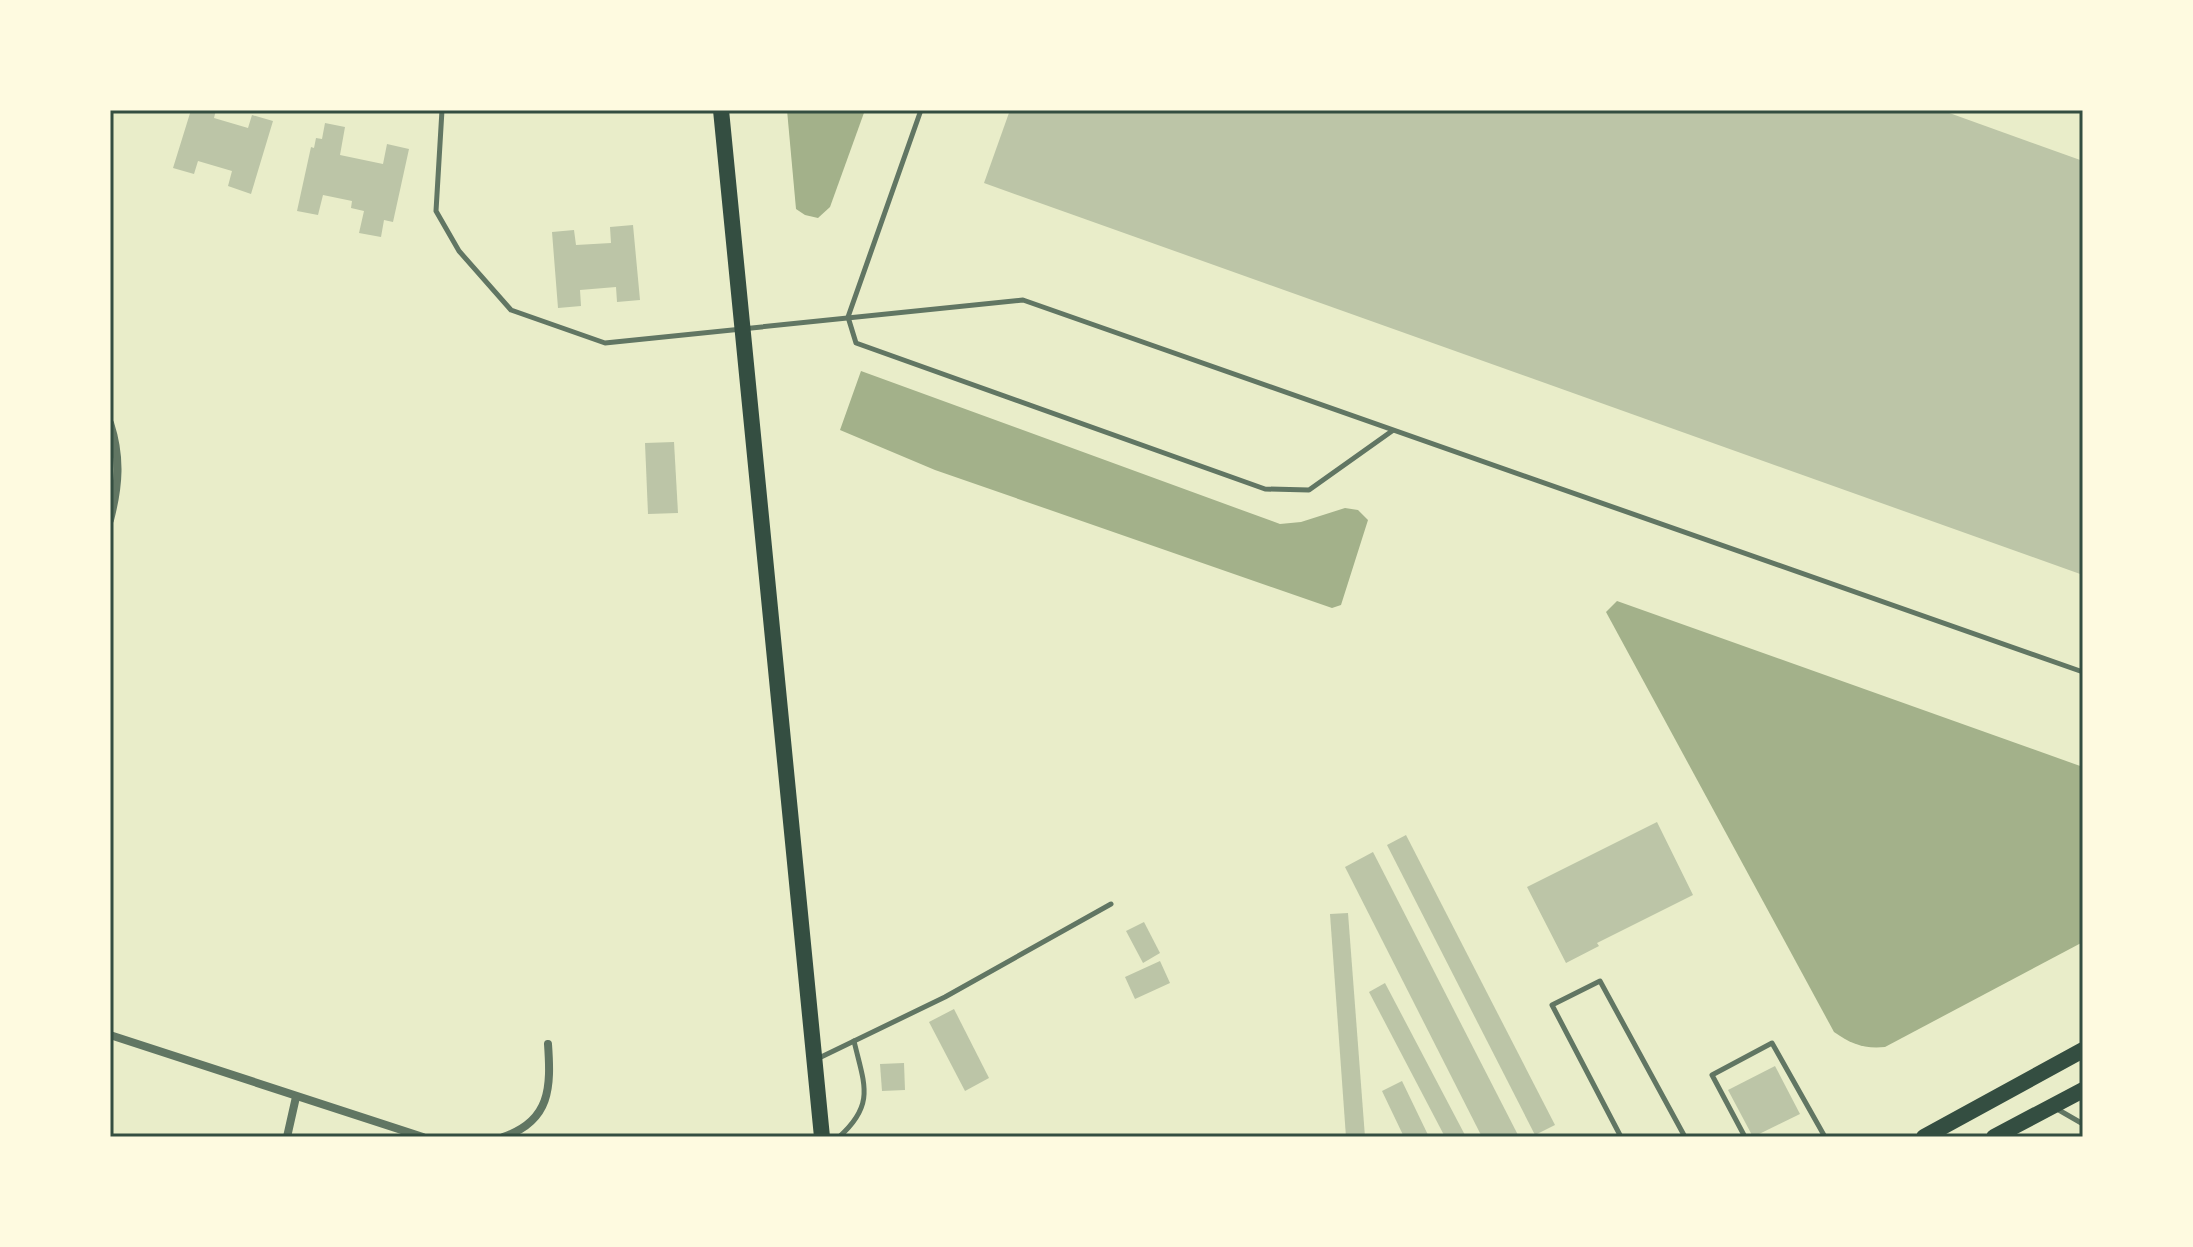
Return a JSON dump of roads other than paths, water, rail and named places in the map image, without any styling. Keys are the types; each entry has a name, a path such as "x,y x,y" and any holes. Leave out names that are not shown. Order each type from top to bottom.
{"main road":[{"path":"721,110 822,1137"},
{"path":"1924,1137 2083,1050"},
{"path":"1994,1137 2083,1090"}],"street":[{"path":"110,423 120,464 110,520"},
{"path":"110,1035 423,1137"},
{"path":"503,1137 537,1116 545,1102 549,1086 548,1044"},
{"path":"287,1137 296,1097"}],"lane":[{"path":"442,110 436,211 459,251 511,310 605,343 1023,300 2083,672"},
{"path":"921,110 848,317 856,343 1265,489 1309,490 1392,431"},
{"path":"815,1061 945,997 1111,904"},
{"path":"1621,1137 1552,1005 1600,981 1685,1137"},
{"path":"839,1137 851,1126 863,1106 865,1088 854,1041"},
{"path":"1745,1137 1712,1075 1772,1043 1825,1137"},
{"path":"2052,1106 2083,1124"}]}
